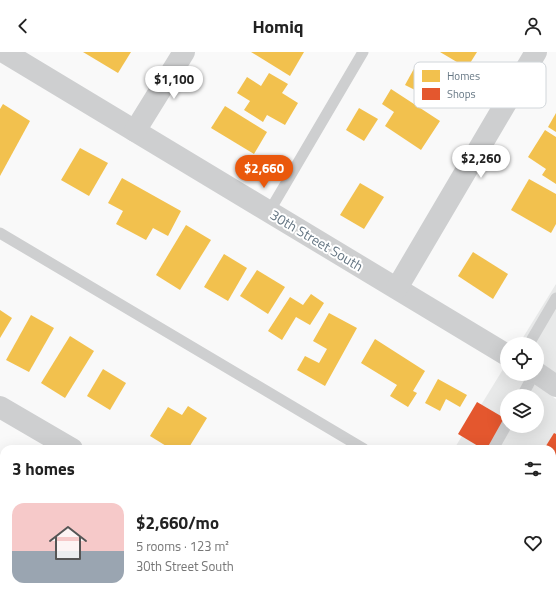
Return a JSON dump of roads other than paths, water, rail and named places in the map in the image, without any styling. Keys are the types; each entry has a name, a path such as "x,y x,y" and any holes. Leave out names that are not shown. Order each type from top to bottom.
{"street":[{"path":"135,131 184,52"},
{"path":"530,62 536,52"},
{"name":"30th Street South","path":"6,53 500,350"},
{"path":"396,288 503,108"},
{"path":"544,378 556,386"},
{"path":"0,407 65,445"}],"lane":[{"path":"269,212 363,52"},
{"path":"0,233 357,445"},
{"path":"532,337 556,298"},
{"path":"495,445 502,433"}]}
